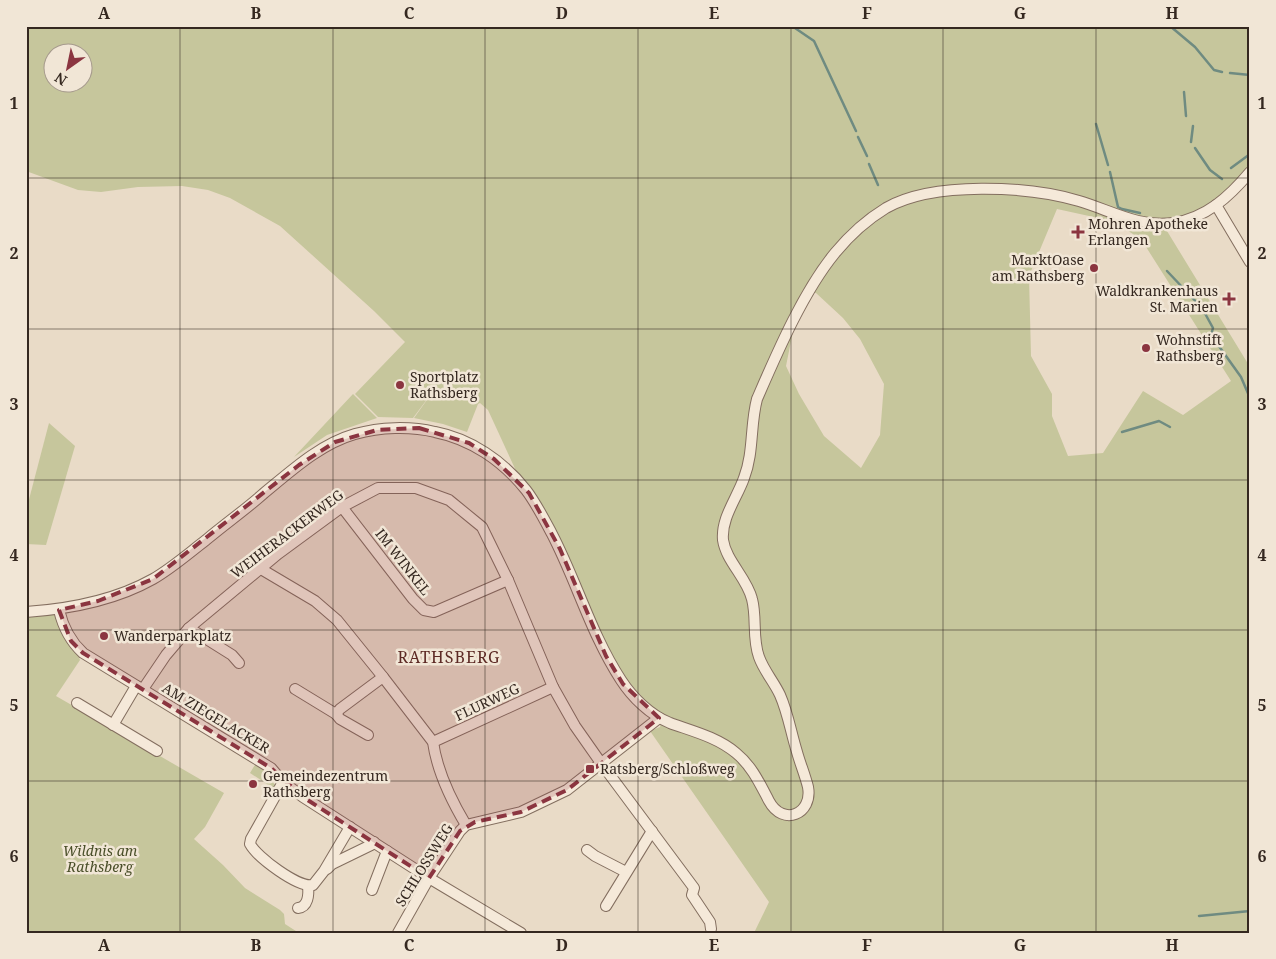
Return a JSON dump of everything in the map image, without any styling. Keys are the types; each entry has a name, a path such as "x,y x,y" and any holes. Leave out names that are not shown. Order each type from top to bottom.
{"street":[{"path":"26,612 59,610 98,601 122,594 152,579 180,560 299,465 335,442 354,434 377,430 419,428 445,434 469,443 494,459 514,476 529,493 560,549 606,656 624,684 642,705 658,718 707,736 733,750 755,774 773,808 780,814 788,816 796,814 807,803 808,792 779,692 757,652 752,598 745,580 724,544 723,534 726,521 751,457 754,411 757,399 817,278 836,252 871,219 894,204 922,195 966,190 1047,193 1078,201 1146,224 1174,223 1204,213 1216,206 1250,172"},
{"path":"1216,206 1250,262"},
{"name":"WEIHERACKERWEG","path":"139,688 189,628 261,569 342,507 378,488 416,488 449,500 482,527 508,580 553,687 601,763 694,888 692,895 710,922 712,930"},
{"name":"IM WINKEL","path":"342,507 413,599 424,610 434,612 508,580"},
{"path":"261,569 315,601 327,611 383,677 433,742 434,752 442,775 466,825"},
{"name":"AM ZIEGELACKER","path":"59,610 61,620 71,641 82,654 270,768 303,797 429,878 521,933"},
{"path":"189,628 232,655 238,663"},
{"path":"336,714 383,677"},
{"name":"FLURWEG","path":"433,742 553,687"},
{"path":"113,725 139,688"},
{"path":"295,689 368,735"},
{"path":"77,703 157,750"},
{"name":"SCHLOSSWEG","path":"398,933 429,878 466,825 521,812 567,790 658,718"},
{"path":"284,782 251,839 250,844 258,854 280,872 308,886 313,885 324,871 350,827"},
{"path":"606,906 652,831"},
{"path":"324,871 332,864 372,845 374,842"},
{"path":"587,850 626,872"},
{"path":"372,890 387,851"},
{"path":"298,908 306,905 309,893 308,886"}],"highlighted area":[{"path":"419,428 469,443 494,459 529,493 560,549 606,656 623,684 659,718 567,790 521,812 475,822 460,831 429,878 303,797 271,768 83,653 71,641 59,610 98,601 153,579 299,465 335,442 377,430"}],"green space":[{"path":"26,26 1250,26 1250,177 1183,225 1167,231 1250,367 1250,933 754,933 769,902 650,731 660,727 663,714 639,694 620,669 517,473 488,410 480,403 478,404 467,432 443,424 414,418 434,390 413,418 378,417 355,394 405,342 374,311 280,226 230,198 208,190 182,186 138,187 101,192 78,190 26,171","holes":["1057,209 1112,221 1141,239 1231,381 1183,415 1143,391 1103,453 1068,456 1052,416 1052,394 1031,356 1029,276","814,293 843,318 860,339 884,384 880,435 861,468 824,436 799,394 786,366 793,331"]},
{"path":"353,394 377,418 327,435 294,457"},
{"path":"49,423 75,446 46,545 26,544 26,511"},
{"name":"Wildnis am Rathsberg","path":"59,610 80,660 56,696 224,793 205,827 194,839 245,888 280,910 284,914 285,924 299,933 26,933 26,612"},
{"path":"256,763 271,773 271,780 276,786 269,799 262,796 267,784 250,773"}],"waterway":[{"path":"792,26 814,41 856,131"},
{"path":"1170,26 1195,47 1214,70 1222,72"},
{"path":"1230,73 1250,75"},
{"path":"1184,92 1186,116"},
{"path":"1096,124 1108,165"},
{"path":"1191,142 1193,126"},
{"path":"858,137 867,156"},
{"path":"1195,148 1210,170 1222,179"},
{"path":"1231,168 1250,154"},
{"path":"869,164 878,185"},
{"path":"1110,172 1118,207 1140,213"},
{"path":"1167,271 1202,308 1213,328 1211,335 1241,377 1250,398"},
{"path":"1122,432 1159,421 1170,427"},
{"path":"1199,916 1250,911"}],"place":[{"name":"Mohren Apotheke Erlangen","path":"1078,232"},
{"name":"MarktOase am Rathsberg","path":"1094,268"},
{"name":"Waldkrankenhaus St. Marien","path":"1229,299"},
{"name":"Wohnstift Rathsberg","path":"1146,348"},
{"name":"Sportplatz Rathsberg","path":"400,385"},
{"name":"Wanderparkplatz","path":"104,636"},
{"name":"Ratsberg/Schloßweg","path":"590,769"},
{"name":"Gemeindezentrum Rathsberg","path":"253,784"}],"district":[{"name":"RATHSBERG","path":"449,657"}]}
